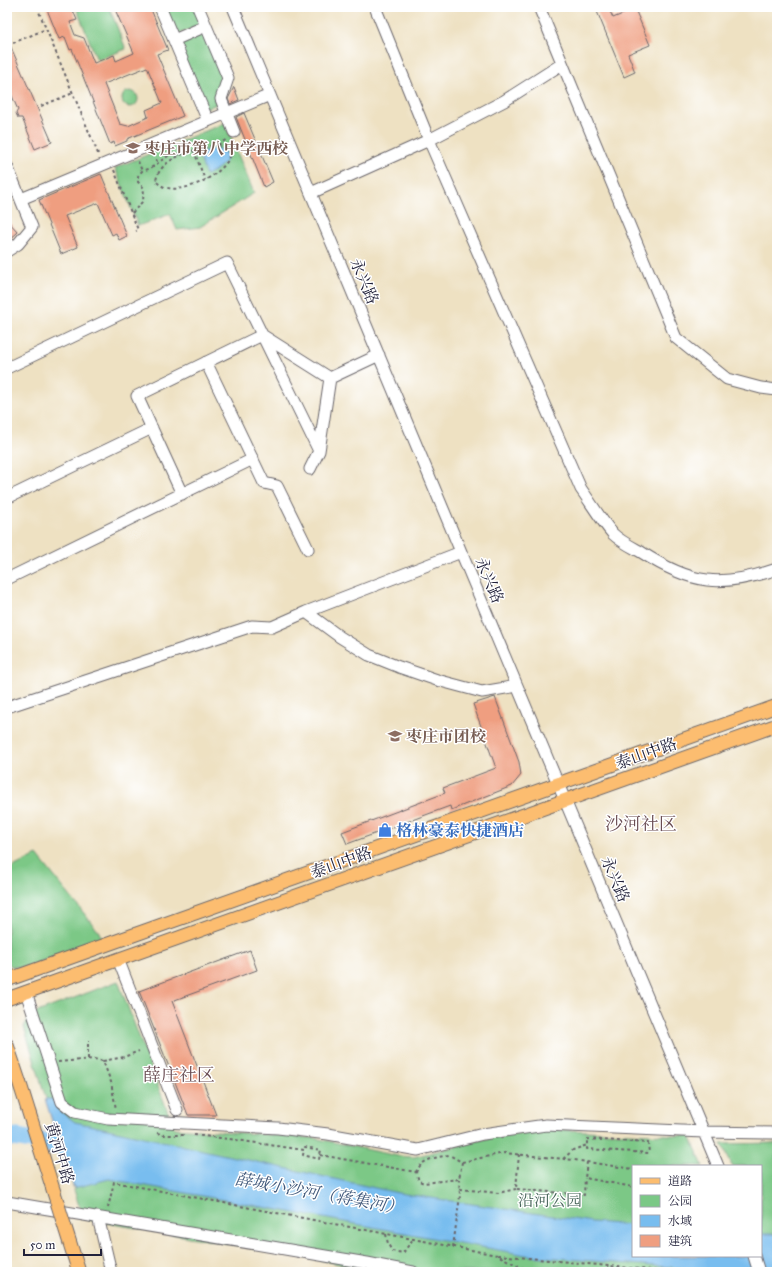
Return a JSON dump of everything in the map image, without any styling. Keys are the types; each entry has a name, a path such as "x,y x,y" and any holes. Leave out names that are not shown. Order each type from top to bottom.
{"main road":[{"name":"泰山中路","path":"7,980 777,706"},
{"name":"泰山中路","path":"7,999 777,725"},
{"name":"黄河中路","path":"7,1045 79,1272"}],"street":[{"path":"160,7 208,121"},
{"path":"198,7 228,78 221,99 234,132"},
{"name":"永兴路","path":"233,7 718,1165"},
{"path":"375,7 429,140 581,489 614,534 670,569 706,581 725,581 752,577 777,569"},
{"path":"539,7 676,338 727,379 761,388 777,390"},
{"path":"174,40 206,26"},
{"path":"310,193 429,140 504,101 562,64"},
{"path":"21,199 270,95"},
{"path":"7,166 32,227 18,244 7,251"},
{"path":"7,368 227,263 319,451"},
{"path":"262,335 330,378"},
{"path":"182,494 137,396 262,335"},
{"path":"330,378 379,355"},
{"path":"206,362 264,483 277,486 308,549"},
{"path":"310,469 319,451 330,378"},
{"path":"7,498 152,428"},
{"path":"7,579 253,460"},
{"path":"7,707 252,626 272,627 306,612 461,552"},
{"path":"306,612 340,637 369,655 398,667 437,680 482,692 517,686"},
{"path":"118,959 177,1110"},
{"path":"26,992 62,1102 75,1112 116,1120 278,1128 328,1134 418,1150 483,1134 546,1125 777,1134"},
{"path":"7,1202 413,1272"},
{"path":"98,1217 111,1272"},
{"path":"754,1257 759,1272"}],"path":[{"path":"37,7 73,93 132,213 138,230 136,231"},
{"path":"13,43 46,29"},
{"path":"40,106 73,93"},
{"path":"218,146 231,153 230,159 224,168 205,180 178,188 159,186 156,182 160,172 180,156 194,151 218,146"},
{"path":"194,151 205,180"},
{"path":"132,213 144,200 144,188 138,182 138,176 142,170 154,167 170,154 175,153 180,156"},
{"path":"88,1040 88,1059"},
{"path":"50,1064 88,1059 104,1061 139,1051"},
{"path":"104,1061 115,1098 116,1120"},
{"path":"156,1133 164,1135 186,1134 304,1150"},
{"path":"587,1139 648,1143 649,1153 587,1149 587,1145 587,1139"},
{"path":"563,1159 573,1150 587,1145"},
{"path":"305,1146 321,1150 319,1159 303,1155 304,1150 305,1146"},
{"path":"416,1172 422,1162 449,1155 462,1162 504,1153 563,1159 632,1169"},
{"path":"516,1189 519,1154"},
{"path":"320,1155 416,1172"},
{"path":"453,1247 460,1196 459,1179 462,1162"},
{"path":"460,1189 498,1194 516,1189 584,1195 587,1162"},
{"path":"416,1172 420,1181 424,1183 459,1179"},
{"path":"585,1178 632,1187"},
{"path":"98,1217 107,1210 114,1182 496,1255 669,1272"},
{"path":"386,1234 388,1244 392,1251 403,1252 413,1239"},
{"path":"398,1256 399,1252"},
{"path":"496,1255 527,1270 537,1272"}],"green space":[{"path":"76,7 109,7 126,49 97,60"},
{"path":"162,7 196,7 203,24 174,36"},
{"path":"205,30 225,78 217,104 204,109 177,42"},
{"path":"127,91 133,91 138,96 136,105 133,107 127,107 122,102 122,96"},
{"path":"225,123 254,193 200,227 177,230 170,214 138,226 115,168"},
{"path":"37,855 99,932 102,940 25,967 13,967 7,963 7,870"},
{"name":"沿河公园","path":"118,981 174,1128 314,1138 398,1156 414,1157 485,1139 546,1129 690,1136 703,1165 632,1165 632,1257 748,1272 371,1272 313,1258 83,1219 24,1027 30,1015"},
{"path":"777,1143 777,1272 762,1239 762,1165 732,1165 722,1144"}],"water":[{"path":"219,149 228,154 227,158 217,169 206,175 198,153"},
{"path":"45,1099 53,1099 58,1110 75,1122 398,1193 592,1222 632,1225 632,1257 762,1257 762,1234 777,1234 777,1272 730,1272 531,1256 109,1179 74,1188"}],"building":[{"path":"46,7 72,8 77,20 70,22 75,35 84,38 94,63 114,55 116,61 134,53 114,7 150,7 168,50 157,54 183,116 127,139 127,141 115,146 114,142 110,144 72,49 70,50 65,37 59,39","holes":["147,67 162,103 146,110 148,117 128,126 120,124 104,84"]},
{"path":"608,7 613,18 635,9 650,45 628,54 635,72 624,77 596,9"},
{"path":"7,38 52,142 35,149 22,118 18,118 16,113 18,110 7,84"},
{"path":"234,87 239,100 230,104 228,99"},
{"path":"244,113 273,182 264,187 236,117"},
{"path":"101,174 127,236 119,240 116,233 112,235 98,203 65,216 78,247 61,254 39,200"},
{"path":"7,220 18,232 7,242"},
{"path":"495,697 519,762 521,775 512,786 451,810 450,806 347,844 342,832 445,793 443,788 496,768 473,704"},
{"path":"250,950 257,970 172,1001 216,1115 188,1115 139,991"}],"waterway":[{"name":"薛城小沙河（蒋集河）","path":"7,1136 86,1150"}],"place":[{"name":"枣庄市第八中学西校","path":"133,148"},
{"name":"枣庄市团校","path":"395,736"},
{"name":"格林豪泰快捷酒店","path":"385,830"}],"district":[{"name":"沙河社区","path":"641,824"},
{"name":"薛庄社区","path":"179,1075"}]}
